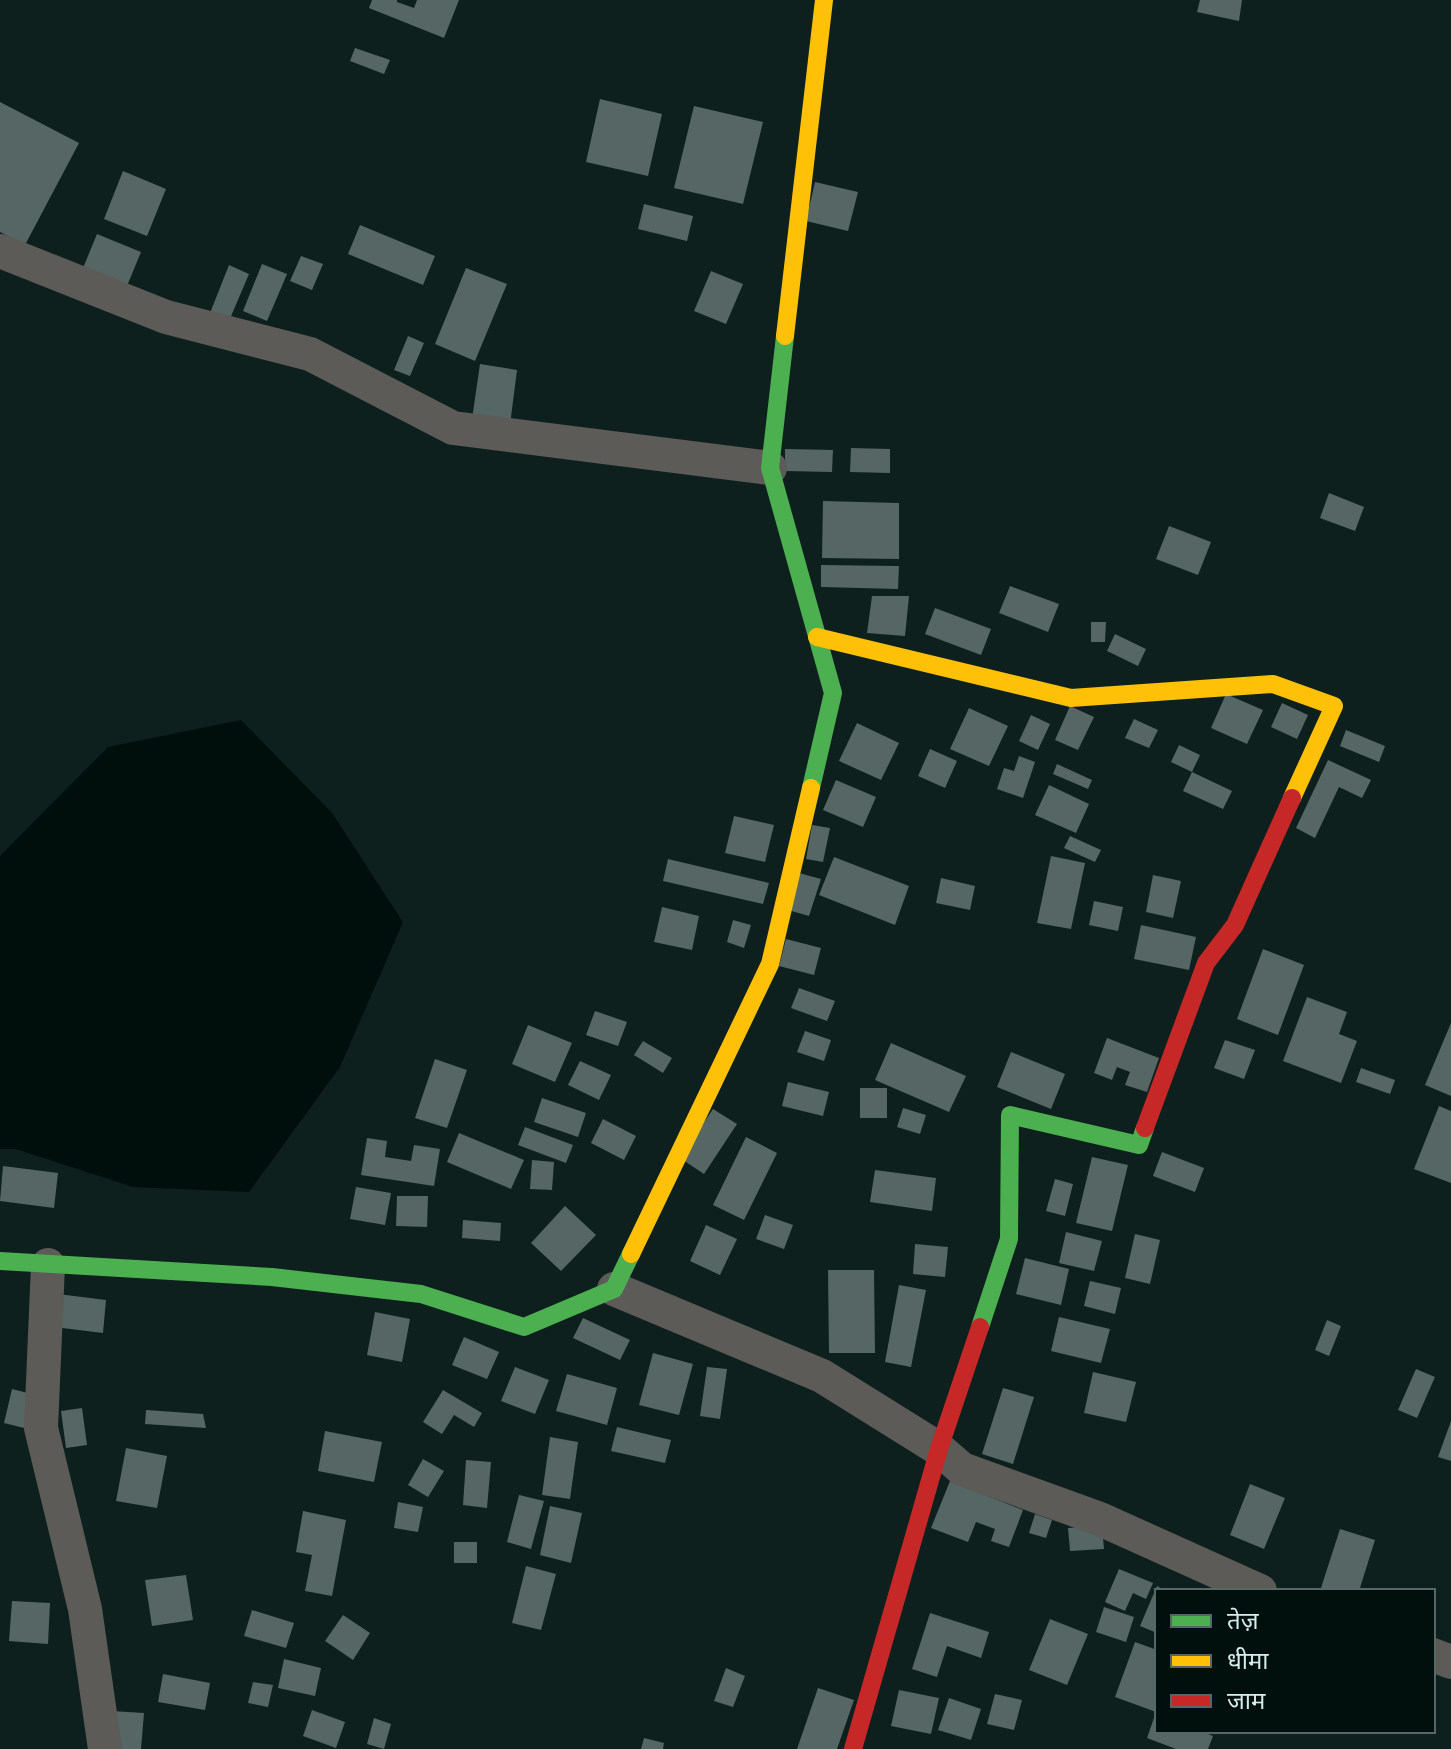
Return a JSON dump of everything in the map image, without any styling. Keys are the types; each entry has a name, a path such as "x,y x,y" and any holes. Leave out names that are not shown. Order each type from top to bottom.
{"street":[{"path":"0,1261 272,1277 421,1294 524,1327 614,1289 770,964 833,693 770,468 824,0"},
{"path":"0,251 166,317 310,354 453,428 770,468"},
{"path":"817,637 1071,698 1273,684 1334,706 1235,925 1206,963 1139,1145 1010,1115 1009,1239 939,1449 853,1749"},
{"path":"48,1265 41,1428 85,1609 105,1749"},
{"path":"614,1289 822,1376 939,1449 962,1469 1100,1519 1256,1589"}],"shaded area":[{"path":"241,720 332,813 403,922 340,1067 249,1192 133,1187 16,1149 0,1149 0,856 108,747"}],"building":[{"path":"372,0 397,0 414,8 417,0 459,0 444,38 369,8"},
{"path":"1200,0 1242,0 1239,21 1197,12"},
{"path":"355,48 390,60 384,74 350,61"},
{"path":"600,99 662,114 648,176 586,162"},
{"path":"0,102 79,143 25,245 0,232"},
{"path":"694,106 763,122 743,204 674,188"},
{"path":"123,171 166,189 147,236 104,219"},
{"path":"815,182 858,192 848,231 806,221"},
{"path":"644,204 693,216 687,241 638,229"},
{"path":"360,225 435,256 423,285 348,254"},
{"path":"97,234 141,252 127,286 83,268"},
{"path":"301,256 323,264 312,290 290,281"},
{"path":"262,264 287,274 267,321 243,311"},
{"path":"229,265 249,274 229,321 210,313"},
{"path":"466,268 507,284 475,361 435,344"},
{"path":"711,271 743,284 726,324 694,311"},
{"path":"408,336 424,343 410,376 394,370"},
{"path":"480,364 517,370 510,425 472,419"},
{"path":"851,448 890,449 890,473 850,472"},
{"path":"785,449 833,450 832,472 785,471"},
{"path":"1329,493 1364,507 1355,531 1320,518"},
{"path":"823,501 899,503 899,559 822,558"},
{"path":"1169,526 1211,542 1198,575 1156,559"},
{"path":"821,565 899,566 898,589 821,587"},
{"path":"1010,586 1059,604 1048,632 999,613"},
{"path":"872,596 909,596 905,636 867,633"},
{"path":"935,608 991,629 981,655 925,634"},
{"path":"1091,622 1106,622 1105,642 1091,642"},
{"path":"1115,634 1146,649 1138,666 1107,651"},
{"path":"1226,694 1263,710 1247,744 1211,728"},
{"path":"1282,703 1308,715 1297,739 1271,727"},
{"path":"1070,706 1094,717 1078,750 1055,740"},
{"path":"969,708 1008,726 989,766 950,749"},
{"path":"1031,715 1050,724 1038,750 1019,741"},
{"path":"1134,719 1158,730 1149,748 1125,738"},
{"path":"857,723 899,743 881,780 839,761"},
{"path":"1346,730 1385,746 1379,762 1340,746"},
{"path":"1179,745 1200,755 1192,772 1171,762"},
{"path":"930,749 957,761 945,788 918,776"},
{"path":"1019,756 1035,762 1023,798 997,789 1004,768 1014,771"},
{"path":"1328,760 1371,780 1362,798 1339,787 1315,838 1296,828"},
{"path":"1057,764 1092,780 1088,789 1053,774"},
{"path":"1192,772 1232,791 1223,809 1183,791"},
{"path":"836,780 876,797 863,827 823,810"},
{"path":"1049,785 1089,804 1076,833 1035,815"},
{"path":"734,816 774,825 765,862 725,853"},
{"path":"812,825 830,828 823,862 806,859"},
{"path":"1070,836 1101,850 1095,862 1064,848"},
{"path":"1051,856 1085,863 1071,929 1037,923"},
{"path":"834,857 909,886 895,925 819,895"},
{"path":"668,859 769,883 763,904 663,881"},
{"path":"799,873 821,879 809,916 788,910"},
{"path":"1153,875 1181,881 1173,918 1146,912"},
{"path":"941,878 975,886 970,910 936,903"},
{"path":"1094,901 1123,907 1118,931 1089,925"},
{"path":"662,907 699,916 692,950 654,942"},
{"path":"733,920 751,925 744,948 727,942"},
{"path":"1141,925 1196,937 1189,970 1134,959"},
{"path":"786,939 821,948 814,975 779,966"},
{"path":"1263,949 1304,965 1278,1035 1237,1019"},
{"path":"799,988 835,1001 827,1021 791,1008"},
{"path":"1307,997 1347,1012 1339,1034 1357,1041 1341,1083 1283,1061"},
{"path":"595,1011 627,1022 618,1046 586,1035"},
{"path":"1451,1023 1451,1096 1425,1085"},
{"path":"528,1025 572,1043 555,1082 512,1064"},
{"path":"805,1031 831,1040 824,1061 797,1052"},
{"path":"1107,1038 1159,1058 1147,1092 1125,1085 1130,1072 1117,1067 1112,1080 1094,1073"},
{"path":"1225,1040 1255,1050 1244,1079 1214,1068"},
{"path":"643,1041 672,1058 663,1073 634,1055"},
{"path":"891,1043 966,1076 949,1112 875,1080"},
{"path":"1011,1052 1065,1074 1051,1109 997,1087"},
{"path":"435,1059 467,1070 447,1128 415,1118"},
{"path":"580,1061 611,1075 599,1100 568,1085"},
{"path":"1361,1068 1395,1080 1390,1094 1356,1082"},
{"path":"788,1082 829,1092 823,1116 782,1106"},
{"path":"860,1088 887,1088 887,1118 860,1118"},
{"path":"542,1098 586,1113 578,1137 534,1122"},
{"path":"1439,1106 1451,1111 1451,1183 1414,1169"},
{"path":"903,1108 926,1115 920,1134 897,1127"},
{"path":"713,1109 737,1124 704,1174 680,1158"},
{"path":"603,1119 636,1136 624,1160 591,1143"},
{"path":"525,1127 573,1145 566,1163 518,1145"},
{"path":"459,1133 524,1160 511,1189 447,1162"},
{"path":"746,1137 777,1153 744,1220 713,1205"},
{"path":"367,1138 387,1141 385,1157 411,1161 414,1145 440,1149 434,1186 361,1175"},
{"path":"1162,1152 1204,1168 1195,1192 1153,1176"},
{"path":"1092,1157 1128,1165 1112,1231 1076,1223"},
{"path":"532,1160 554,1162 552,1190 530,1189"},
{"path":"3,1166 58,1173 54,1208 0,1201"},
{"path":"875,1170 936,1178 932,1211 870,1202"},
{"path":"1055,1179 1073,1184 1065,1216 1046,1211"},
{"path":"356,1187 391,1193 385,1225 350,1219"},
{"path":"397,1196 428,1196 427,1227 396,1226"},
{"path":"565,1206 596,1235 561,1271 531,1243"},
{"path":"765,1215 793,1225 784,1249 756,1239"},
{"path":"463,1220 501,1223 500,1241 462,1238"},
{"path":"706,1225 737,1239 720,1275 690,1261"},
{"path":"1066,1232 1102,1241 1094,1271 1059,1263"},
{"path":"1135,1234 1160,1240 1150,1284 1125,1278"},
{"path":"915,1244 948,1247 945,1277 913,1274"},
{"path":"1025,1258 1069,1269 1061,1305 1016,1294"},
{"path":"828,1270 874,1270 875,1353 829,1353"},
{"path":"1090,1281 1121,1288 1115,1314 1084,1306"},
{"path":"899,1285 926,1290 911,1367 885,1362"},
{"path":"50,1293 106,1300 103,1333 46,1326"},
{"path":"375,1312 410,1319 402,1362 367,1355"},
{"path":"1059,1317 1110,1329 1101,1363 1051,1351"},
{"path":"583,1318 630,1340 620,1360 573,1338"},
{"path":"1327,1320 1341,1326 1329,1356 1315,1350"},
{"path":"464,1337 499,1352 487,1379 452,1365"},
{"path":"653,1353 693,1364 679,1415 639,1405"},
{"path":"515,1367 549,1380 535,1414 501,1401"},
{"path":"707,1367 727,1369 720,1419 700,1416"},
{"path":"1416,1369 1435,1377 1417,1418 1398,1410"},
{"path":"1093,1372 1136,1382 1126,1422 1084,1413"},
{"path":"567,1374 617,1388 607,1425 556,1411"},
{"path":"1003,1388 1034,1397 1013,1464 982,1454"},
{"path":"12,1389 32,1394 24,1428 4,1423"},
{"path":"443,1390 482,1413 474,1427 454,1415 442,1434 423,1422"},
{"path":"82,1408 87,1445 66,1448 61,1411"},
{"path":"146,1410 203,1414 206,1428 145,1424"},
{"path":"1451,1421 1451,1461 1438,1457"},
{"path":"617,1427 671,1440 665,1463 611,1451"},
{"path":"325,1431 382,1442 374,1482 318,1471"},
{"path":"550,1437 578,1442 570,1499 542,1495"},
{"path":"126,1448 167,1456 157,1508 116,1501"},
{"path":"423,1459 444,1471 428,1497 408,1485"},
{"path":"466,1460 491,1462 487,1508 463,1505"},
{"path":"950,1481 1023,1510 1009,1547 991,1541 995,1529 976,1522 968,1542 931,1528"},
{"path":"1250,1484 1285,1498 1264,1549 1230,1535"},
{"path":"519,1495 544,1501 531,1549 507,1542"},
{"path":"398,1502 423,1507 418,1532 394,1528"},
{"path":"550,1506 582,1513 571,1563 540,1555"},
{"path":"303,1511 346,1520 332,1596 305,1591 312,1555 296,1552"},
{"path":"1035,1514 1052,1520 1046,1538 1029,1533"},
{"path":"1102,1526 1104,1549 1070,1551 1068,1528"},
{"path":"1340,1529 1375,1540 1360,1589 1321,1589"},
{"path":"454,1542 477,1542 477,1563 454,1563"},
{"path":"526,1566 556,1574 541,1630 512,1623"},
{"path":"1119,1569 1153,1583 1146,1599 1133,1593 1125,1611 1105,1602"},
{"path":"186,1575 193,1620 152,1626 145,1580"},
{"path":"1155,1591 1155,1632 1140,1626"},
{"path":"12,1601 50,1603 48,1644 9,1641"},
{"path":"1104,1607 1134,1617 1126,1642 1096,1632"},
{"path":"252,1610 294,1623 286,1648 244,1636"},
{"path":"930,1613 989,1632 981,1658 947,1646 937,1677 912,1669"},
{"path":"343,1615 370,1633 353,1660 325,1641"},
{"path":"1050,1619 1088,1634 1067,1685 1029,1670"},
{"path":"1135,1642 1155,1649 1155,1712 1115,1697"},
{"path":"284,1659 321,1668 315,1696 278,1688"},
{"path":"726,1668 745,1676 733,1707 714,1701"},
{"path":"163,1674 210,1683 205,1710 158,1702"},
{"path":"253,1682 273,1685 268,1707 248,1703"},
{"path":"818,1688 854,1700 837,1749 797,1749"},
{"path":"899,1690 939,1698 931,1734 891,1726"},
{"path":"995,1694 1022,1700 1014,1730 987,1724"},
{"path":"949,1698 981,1709 971,1740 938,1730"},
{"path":"312,1710 345,1722 336,1748 303,1736"},
{"path":"111,1711 144,1713 141,1749 109,1749"},
{"path":"1155,1715 1155,1733 1206,1733 1213,1736 1208,1749 1176,1749 1147,1738"},
{"path":"374,1718 391,1724 384,1749 367,1744"},
{"path":"644,1738 664,1743 663,1749 641,1749"}],"traffic: fast":[{"path":"785,336 770,468 833,693 811,788"},
{"path":"980,1327 1009,1239 1010,1115 1139,1145 1145,1128"},
{"path":"0,1261 272,1277 421,1294 524,1327 614,1289 631,1254"}],"traffic: slow":[{"path":"785,336 824,0"},
{"path":"817,637 1071,698 1273,684 1334,706 1292,798"},
{"path":"631,1254 770,964 811,788"}],"traffic: jam":[{"path":"1145,1128 1206,963 1235,925 1292,798"},
{"path":"853,1749 939,1449 980,1327"}]}
